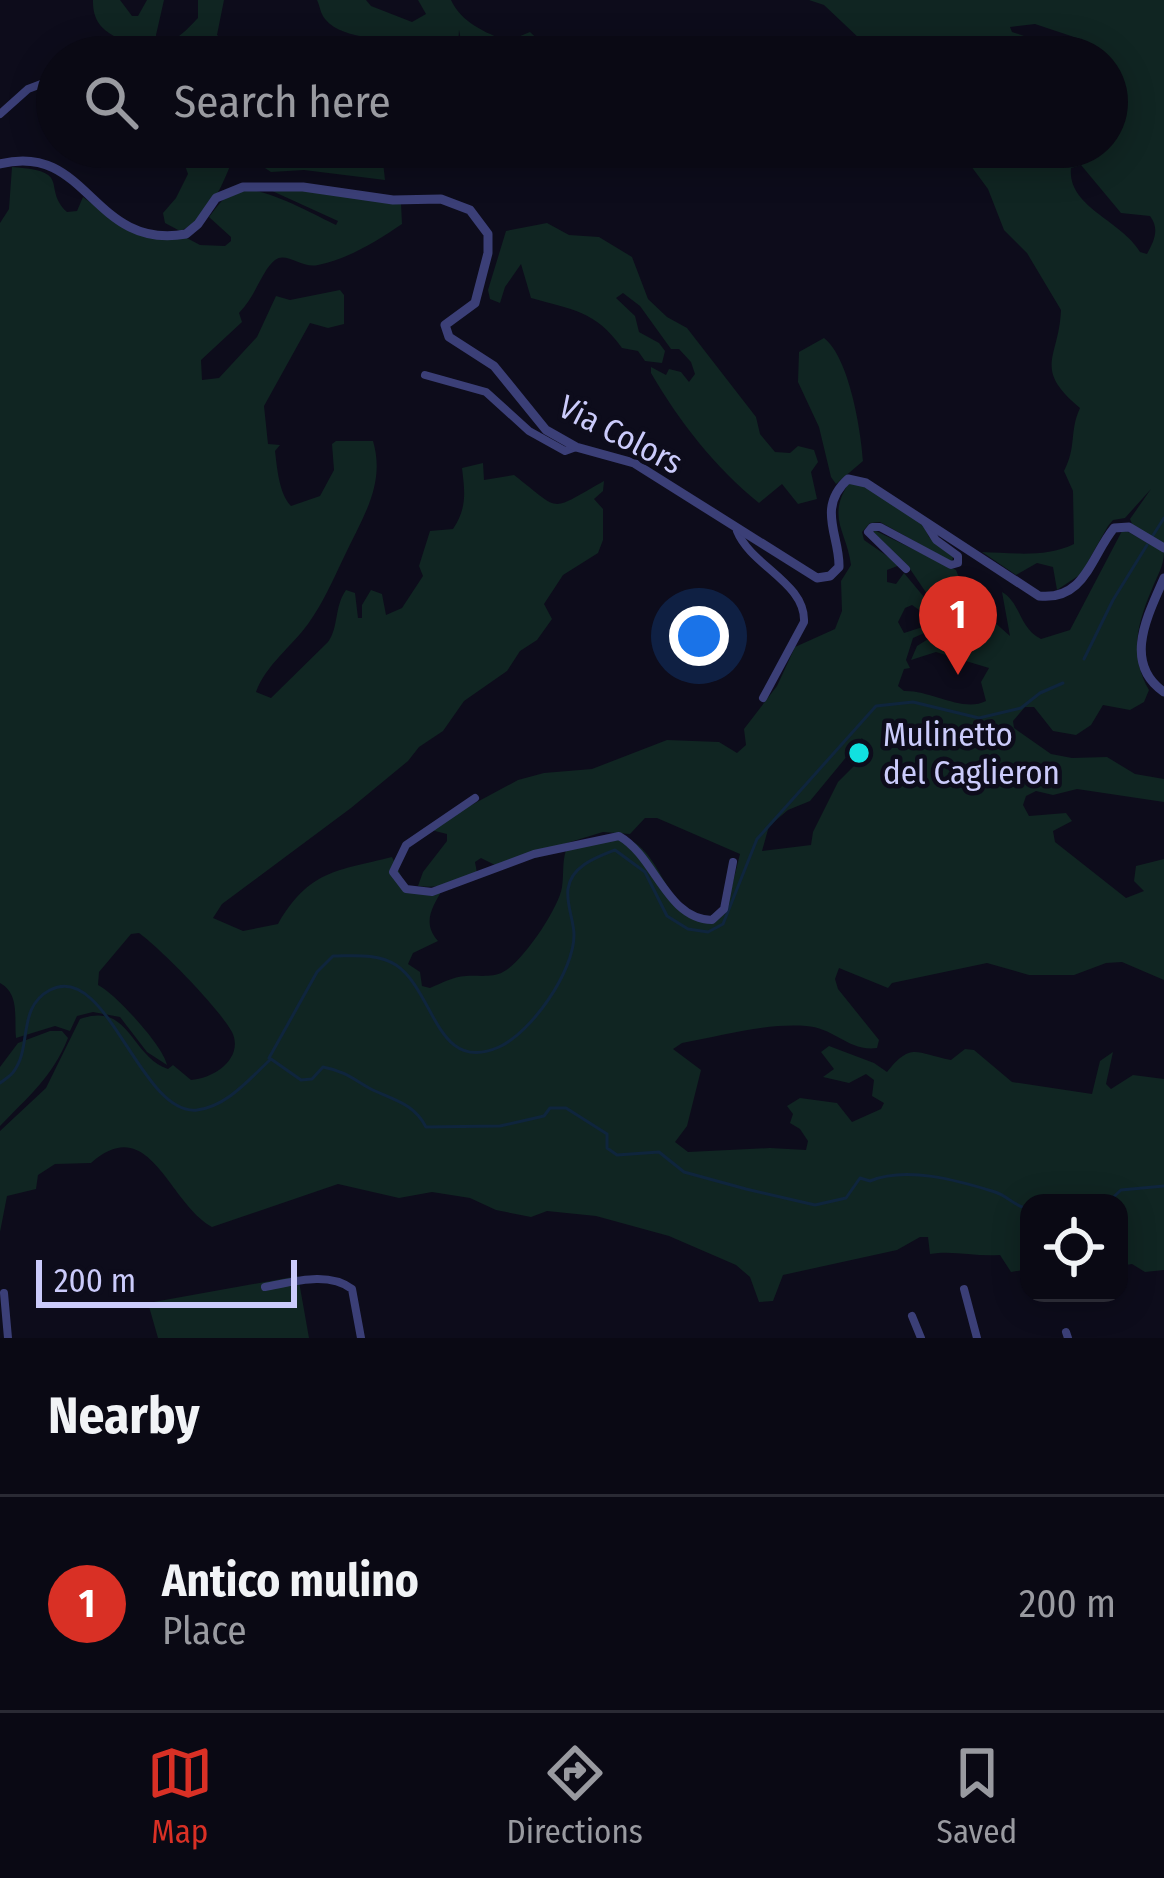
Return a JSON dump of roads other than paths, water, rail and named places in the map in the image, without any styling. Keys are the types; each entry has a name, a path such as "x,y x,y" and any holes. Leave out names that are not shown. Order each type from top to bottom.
{"street":[{"path":"0,114 36,86"},
{"name":"Via Colors","path":"0,164 36,161"},
{"name":"Via Colors","path":"55,168 109,217 162,235 193,230 224,192 251,186 303,187 393,200 441,199 463,206 483,226 489,242 475,303 445,325 444,331 494,366 534,420 576,447 622,456 805,574 823,578 839,567 830,525 836,494 848,479 866,483 926,522"},
{"path":"425,375 487,392 549,444 566,451 576,447"},
{"path":"926,522 1031,593 1052,598 1090,573 1114,528 1130,527 1164,548"},
{"path":"906,569 868,532 880,527 951,566 958,563 958,556 936,539 926,522"},
{"path":"737,531 755,558 798,597 804,610 804,622 763,698"},
{"path":"1164,578 1140,647 1149,680 1164,692"},
{"path":"475,798 406,845 393,872 406,889 423,893 448,888 534,854 620,836 642,855 681,908 699,920 712,920 724,909 733,862"},
{"path":"265,1287 310,1279 340,1280 352,1289 361,1338"},
{"path":"964,1289 977,1338"},
{"path":"4,1293 8,1338"},
{"path":"912,1316 921,1338"}],"waterway":[{"path":"1152,537 1164,518"},
{"path":"1084,659 1147,545"},
{"path":"269,1058 317,972 333,956 389,961 409,977 449,1040 462,1050 478,1053 499,1047 537,1014 567,966 574,935 568,889 574,874 586,864 615,850 645,872 667,916 688,929 708,932 723,924 757,839 876,706 913,702 979,718 1021,708 1063,683"},
{"path":"0,1083 19,1061 33,1006 50,990 70,987 89,997 107,1016 158,1090 177,1105 197,1110 238,1090 271,1059 301,1080 312,1079 323,1067 342,1073 408,1107 426,1127 500,1126 544,1116 550,1108 566,1108 607,1134 607,1148 617,1155 659,1152 684,1172 815,1205 846,1198 860,1178 915,1175 980,1187 1020,1206"},
{"path":"1117,1194 1164,1186"}],"place":[{"name":"Antico mulino","path":"958,675"},
{"name":"Mulinetto del Caglieron","path":"859,753"}]}
